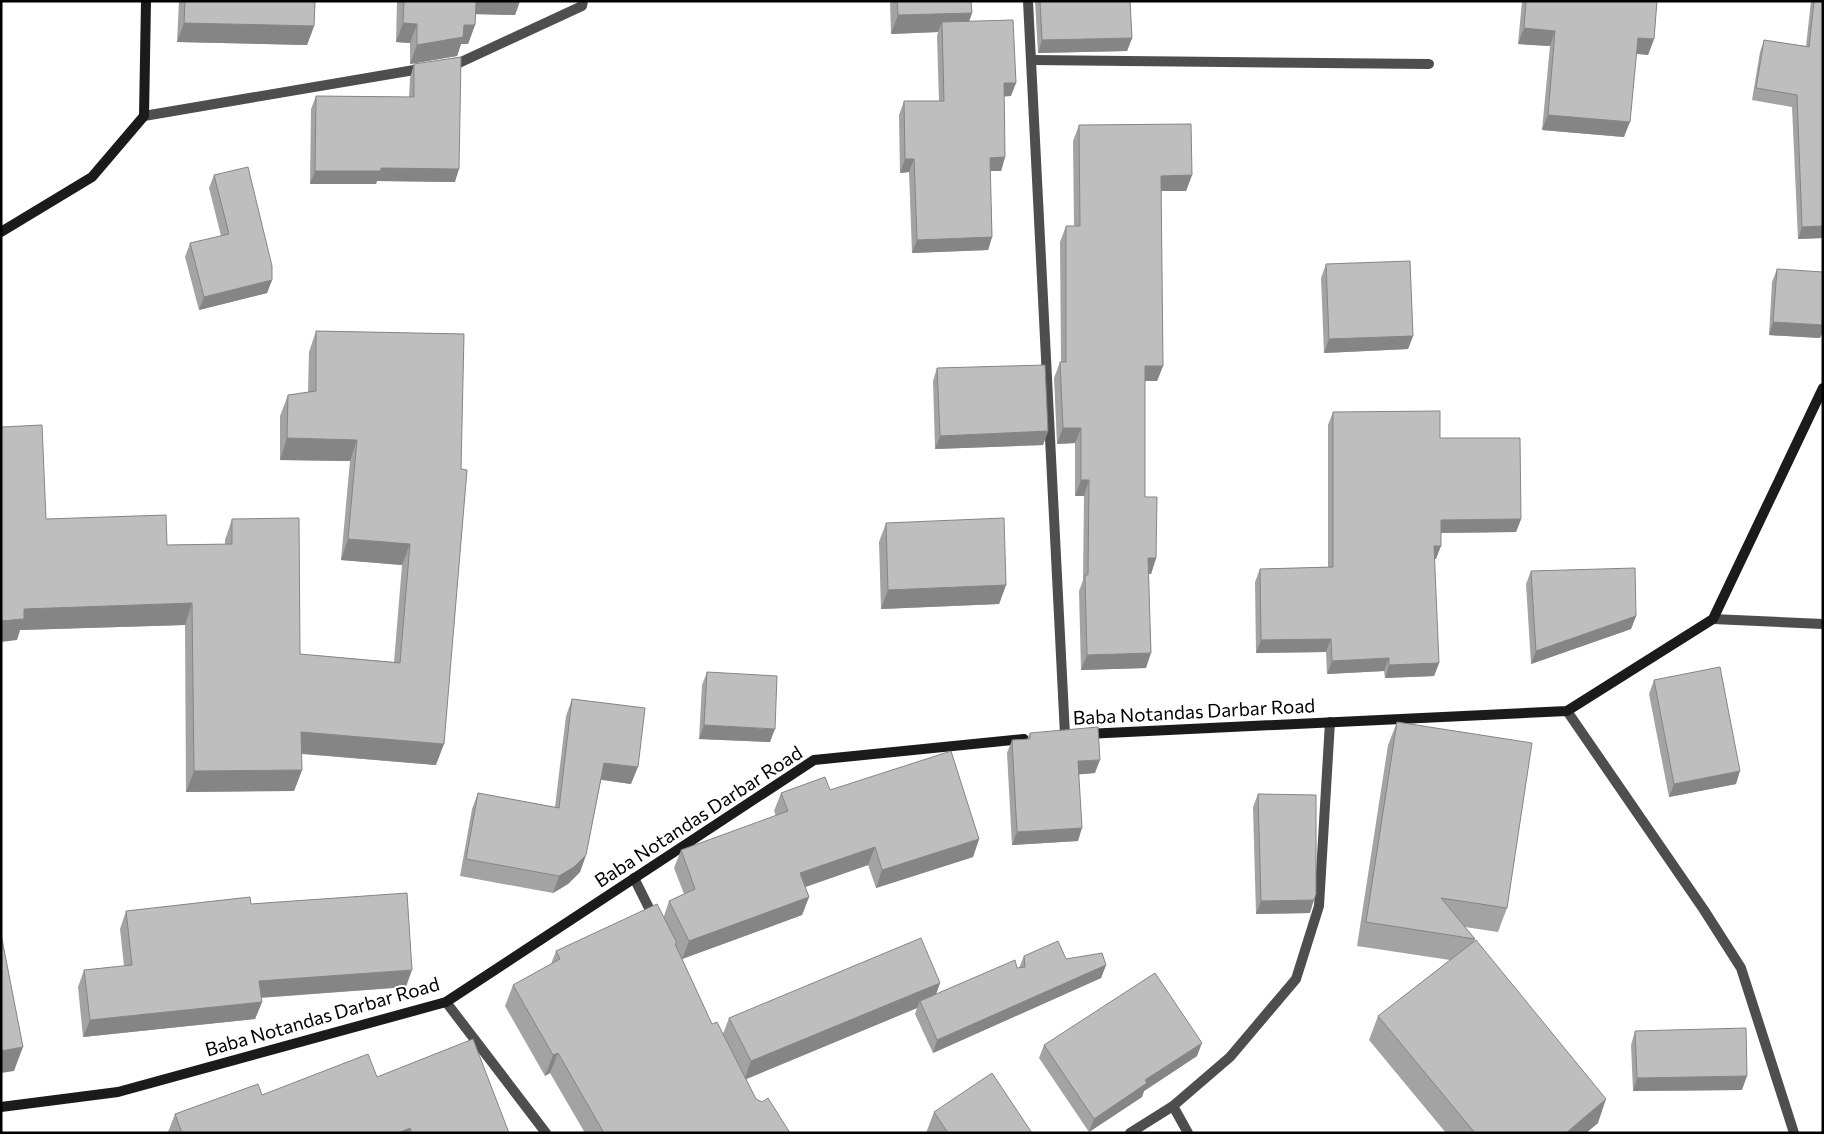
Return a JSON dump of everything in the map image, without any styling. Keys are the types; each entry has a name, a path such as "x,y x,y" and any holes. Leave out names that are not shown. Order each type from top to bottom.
{"street":[{"path":"1,232 92,177 144,116 146,1"},
{"path":"144,116 461,62 582,6 583,1"},
{"path":"1028,1 1031,60 1429,64"},
{"name":"Baba Notandas Darbar Road","path":"1031,60 1060,736 1566,711 1713,619"},
{"path":"1823,388 1713,619 1823,624"},
{"path":"1566,711 1704,910 1741,968 1794,1133"},
{"path":"1130,1133 1173,1106 1230,1057 1296,979 1318,906 1330,722"},
{"name":"Baba Notandas Darbar Road","path":"1,1107 118,1092 446,1002 814,760 1036,738"},
{"path":"634,878 661,931"},
{"path":"446,1002 546,1133"},
{"path":"1173,1106 1188,1133"}],"building":[{"path":"185,1 315,1 314,26 184,23"},
{"path":"404,1 476,1 475,25 464,25 463,37 417,45 417,24 403,23"},
{"path":"897,1 971,1 972,13 898,15"},
{"path":"1040,1 1130,1 1132,38 1042,40"},
{"path":"1526,1 1657,1 1654,39 1638,38 1630,122 1548,115 1555,31 1524,28"},
{"path":"1814,1 1823,1 1823,226 1802,227 1797,95 1756,88 1764,40 1809,47"},
{"path":"1013,20 1016,83 1004,83 1005,157 990,158 992,237 917,240 914,159 905,159 904,101 944,101 942,22"},
{"path":"461,57 459,169 381,168 381,171 315,171 316,96 414,97 414,64"},
{"path":"1191,124 1192,175 1161,176 1163,366 1145,366 1145,497 1157,497 1156,558 1148,558 1151,653 1087,655 1085,575 1088,575 1089,480 1081,480 1081,428 1063,428 1060,362 1066,362 1066,226 1080,226 1079,125"},
{"path":"248,167 272,266 272,280 204,297 190,243 229,234 214,175"},
{"path":"1410,261 1413,336 1329,339 1326,264"},
{"path":"1777,269 1823,272 1823,325 1773,322"},
{"path":"316,331 464,334 461,469 467,470 444,744 301,732 302,770 194,771 192,603 24,609 24,619 1,621 1,427 42,425 46,519 166,515 167,545 232,544 232,519 299,518 300,654 400,663 410,544 348,539 357,440 287,438 288,395 316,391"},
{"path":"1045,365 1048,431 940,436 937,368"},
{"path":"1440,411 1440,438 1520,438 1521,519 1441,520 1441,546 1434,546 1439,663 1389,665 1389,658 1332,661 1331,639 1261,640 1260,569 1333,567 1333,412"},
{"path":"1004,518 1006,585 888,590 886,523"},
{"path":"1635,568 1636,616 1536,651 1531,571"},
{"path":"1720,667 1740,771 1674,784 1654,680"},
{"path":"707,672 777,676 775,729 704,725"},
{"path":"572,699 645,708 638,767 604,763 586,855 574,867 559,876 466,859 478,793 559,808"},
{"path":"1397,722 1532,743 1507,908 1441,898 1475,939 1366,922"},
{"path":"1098,727 1100,760 1078,761 1082,828 1017,832 1012,740 1030,739 1030,733"},
{"path":"951,751 979,839 882,870 875,847 800,873 809,897 689,941 669,901 695,889 681,850 788,811 781,793 825,777 830,790"},
{"path":"1258,794 1316,795 1316,894 1314,900 1261,901"},
{"path":"407,893 412,970 259,981 262,1002 90,1020 84,970 132,965 126,911 250,897 251,904"},
{"path":"657,904 677,943 675,944 712,1024 717,1022 756,1099 762,1102 768,1098 790,1133 604,1133 558,1053 553,1055 513,985 560,959 556,951"},
{"path":"1,934 23,1047 1,1051"},
{"path":"921,938 940,983 751,1061 729,1018"},
{"path":"1476,940 1606,1099 1566,1133 1475,1133 1378,1016"},
{"path":"1058,941 1066,959 1102,953 1106,965 937,1040 920,1001 1015,960 1017,968 1025,967 1024,956"},
{"path":"1155,973 1202,1043 1145,1080 1147,1083 1094,1119 1044,1045"},
{"path":"1746,1028 1747,1076 1637,1078 1635,1031"},
{"path":"473,1039 509,1133 412,1133 410,1128 398,1133 182,1133 175,1114 258,1084 262,1095 368,1054 377,1077"},
{"path":"992,1073 1032,1133 948,1133 934,1112"}]}
